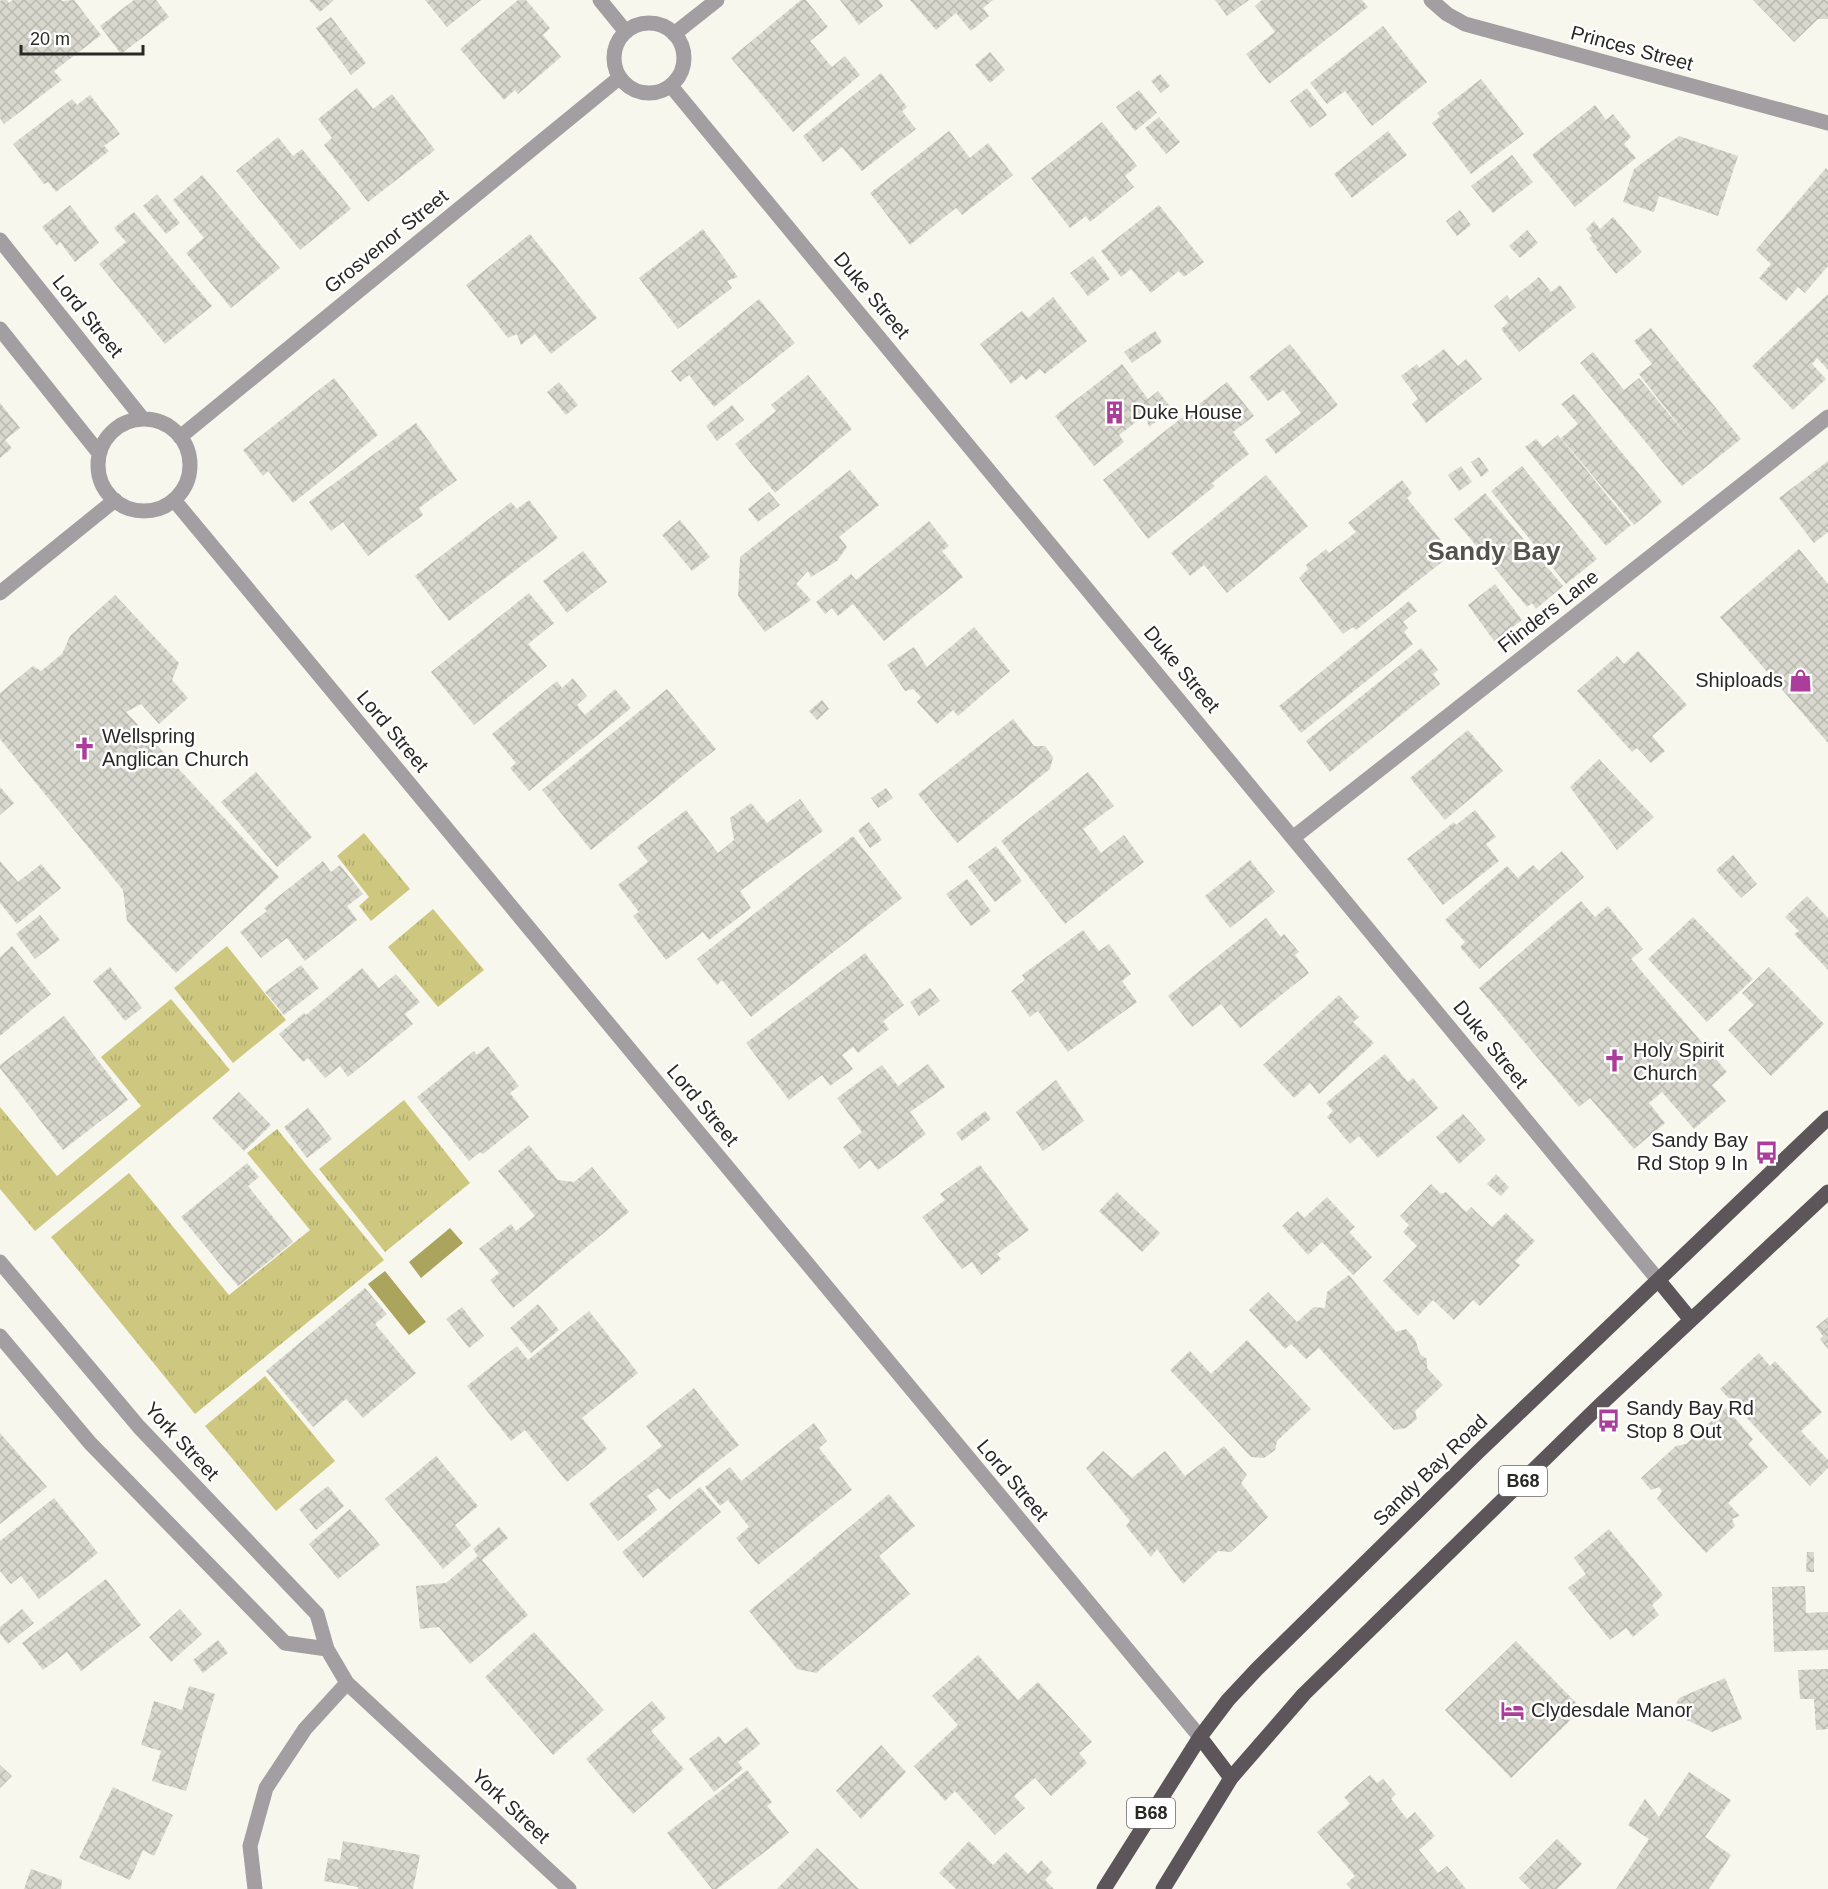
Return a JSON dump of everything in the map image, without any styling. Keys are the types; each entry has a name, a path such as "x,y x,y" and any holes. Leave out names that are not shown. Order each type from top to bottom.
{"main road":[{"name":"Sandy Bay Road","path":"1104,1889 1200,1737 1228,1700 1477,1453 1828,1118"},
{"name":"B68","path":"1163,1889 1231,1778 1304,1694 1590,1415 1828,1192"},
{"path":"1659,1281 1691,1320"},
{"path":"1200,1737 1231,1778"}],"street":[{"path":"600,0 626,32"},
{"path":"674,34 717,0"},
{"name":"Princes Street","path":"1431,0 1447,14 1465,24 1828,123"},
{"path":"645,23 656,24 674,34 681,44 684,55 679,77 671,86 661,91 638,92 619,78 615,69 615,48 619,39 626,32 645,23"},
{"name":"Grosvenor Street","path":"180,436 619,78"},
{"name":"Duke Street","path":"671,86 1659,1281"},
{"name":"Lord Street","path":"0,240 142,418"},
{"path":"0,329 99,453"},
{"name":"Flinders Lane","path":"1294,837 1828,417"},
{"path":"142,418 157,420 170,426 180,436 187,449 190,462 189,476 183,489 174,500 151,510 126,507 115,500 100,479 98,465 99,453 106,439 116,428 128,421 142,418"},
{"path":"0,593 115,500"},
{"name":"Lord Street","path":"174,500 1200,1737"},
{"name":"York Street","path":"0,1262 139,1427 317,1614 327,1649 347,1683 569,1889"},
{"path":"0,1336 90,1443 285,1643 327,1649"},
{"path":"255,1889 250,1846 266,1788 305,1729 347,1683"}],"green space":[{"path":"364,833 410,889 371,921 359,906 369,897 337,856"},
{"path":"433,909 484,970 438,1007 388,947"},
{"path":"227,946 286,1020 233,1063 174,988"},
{"path":"171,999 230,1070 35,1231 0,1189 0,1107 57,1176 141,1106 101,1057"},
{"path":"404,1100 470,1183 385,1252 319,1169"},
{"path":"277,1129 384,1260 195,1414 51,1237 129,1173 229,1295 310,1230 247,1153"},
{"path":"265,1376 335,1461 276,1511 205,1426"}],"shaded area":[{"path":"450,1228 463,1243 421,1278 409,1262"},
{"path":"385,1271 426,1322 409,1335 368,1284"}],"building":[{"path":"7,0 9,3 13,0 74,0 101,35 54,71 62,80 4,124 0,118 0,1"},
{"path":"134,0 156,0 169,17 121,54 100,26"},
{"path":"309,0 334,0 320,12"},
{"path":"425,0 481,0 447,27"},
{"path":"518,0 526,0 550,28 543,35 561,57 518,94 515,90 504,100 460,49"},
{"path":"801,0 806,0 828,27 810,41 832,67 845,56 860,75 793,132 731,58"},
{"path":"840,0 879,0 883,6 859,25"},
{"path":"910,0 993,0 983,8 989,16 971,31 956,13 936,30"},
{"path":"1215,0 1249,0 1227,16"},
{"path":"1262,0 1362,0 1368,7 1269,84 1246,54 1275,32 1255,6"},
{"path":"1753,0 1828,0 1828,19 1818,19 1794,42"},
{"path":"331,17 366,63 351,75 316,28"},
{"path":"1383,26 1427,82 1372,126 1345,91 1327,104 1310,83"},
{"path":"990,52 1005,70 990,83 975,65"},
{"path":"881,73 907,107 902,111 916,129 862,171 842,147 823,162 803,136"},
{"path":"1160,74 1170,86 1161,93 1151,81"},
{"path":"1481,79 1524,134 1471,174 1432,123 1440,117 1437,113"},
{"path":"357,88 373,109 392,94 435,150 368,202 324,145 332,138 318,119"},
{"path":"1307,88 1327,115 1310,128 1290,101"},
{"path":"1139,90 1157,113 1135,131 1116,107"},
{"path":"90,95 120,134 104,146 109,151 56,192 48,182 44,184 13,144 72,99 77,105"},
{"path":"1595,105 1606,120 1613,114 1631,137 1624,144 1636,158 1575,207 1532,155"},
{"path":"1159,117 1180,142 1166,154 1145,128"},
{"path":"1102,122 1137,166 1125,176 1134,187 1090,222 1086,216 1070,228 1031,178"},
{"path":"949,131 970,158 988,143 1013,175 962,215 956,208 910,245 870,193"},
{"path":"1388,131 1407,155 1352,198 1334,174"},
{"path":"1679,136 1738,156 1718,216 1659,196 1654,212 1623,202 1634,169"},
{"path":"278,137 293,156 302,149 351,209 300,250 236,171"},
{"path":"1512,155 1533,182 1493,213 1471,186"},
{"path":"1826,168 1828,170 1828,266 1805,293 1798,287 1786,301 1759,278 1771,264 1756,250"},
{"path":"202,175 280,268 231,308 186,253 204,238 173,200"},
{"path":"157,194 180,223 166,234 143,206"},
{"path":"70,205 99,243 75,262 60,242 57,246 42,227"},
{"path":"1159,205 1204,262 1184,277 1179,271 1151,293 1131,269 1121,277 1101,251"},
{"path":"1460,210 1471,225 1457,236 1446,221"},
{"path":"134,212 212,306 165,344 99,264 126,242 114,228"},
{"path":"1613,217 1642,252 1616,274 1596,249 1597,247 1589,238 1592,236 1586,229 1594,221 1600,229"},
{"path":"703,229 738,277 727,281 732,288 678,329 639,278"},
{"path":"1527,230 1538,243 1520,258 1509,246"},
{"path":"530,234 597,318 551,354 535,334 521,345 517,334 508,338 466,285"},
{"path":"1093,256 1110,279 1088,296 1070,273"},
{"path":"1539,277 1551,292 1560,285 1576,307 1519,352 1501,329 1508,323 1494,306 1507,295 1510,300"},
{"path":"1828,294 1828,370 1817,358 1812,364 1826,379 1793,410 1752,366"},
{"path":"1053,297 1087,341 1045,374 1040,369 1026,380 1022,375 1011,384 980,344 1022,311 1028,318"},
{"path":"759,299 795,343 714,407 689,375 680,382 671,371"},
{"path":"1651,328 1741,439 1682,486 1580,363 1593,352 1624,390 1639,378 1689,438 1639,374 1652,364 1634,341"},
{"path":"1155,331 1162,342 1132,363 1124,352"},
{"path":"1290,344 1338,405 1276,454 1265,440 1301,413 1283,390 1268,401 1249,377"},
{"path":"1444,349 1458,366 1466,359 1482,379 1426,423 1412,404 1418,399 1401,376 1417,364 1419,368"},
{"name":"Duke House","path":"1122,364 1148,399 1158,391 1172,409 1149,427 1145,415 1119,435 1124,442 1094,466 1055,416"},
{"path":"808,375 852,429 775,493 735,444 776,411 771,405"},
{"path":"334,378 378,435 293,503 268,471 263,476 243,450"},
{"path":"559,382 578,405 566,415 547,392"},
{"path":"1227,382 1254,416 1233,432 1249,454 1212,483 1215,486 1148,539 1103,480"},
{"path":"1574,394 1662,502 1634,525 1561,438 1578,424 1561,404"},
{"path":"0,403 20,428 5,440 12,448 0,458"},
{"path":"732,405 744,420 717,441 706,426"},
{"path":"416,423 457,480 419,508 423,515 368,556 343,522 331,531 309,502"},
{"path":"1558,435 1631,525 1606,546 1525,447 1536,439 1543,447"},
{"path":"1479,457 1489,471 1481,477 1471,462"},
{"path":"1828,461 1828,532 1814,543 1779,498"},
{"path":"1461,466 1472,482 1459,491 1448,475"},
{"path":"1522,466 1597,559 1566,584 1491,491"},
{"path":"850,470 879,505 839,537 847,547 837,561 811,577 808,571 796,584 811,600 765,632 738,596 740,557"},
{"path":"1266,475 1308,526 1227,593 1204,565 1190,576 1171,553"},
{"path":"1402,480 1412,493 1407,498 1452,554 1356,630 1353,627 1343,634 1299,578 1308,569 1306,565 1326,549 1329,553 1356,532 1348,523"},
{"path":"769,492 780,505 758,522 748,509"},
{"path":"1485,493 1563,586 1536,609 1532,603 1527,607 1454,519"},
{"path":"529,500 558,538 449,621 415,576 511,502 517,509"},
{"path":"680,520 710,557 692,571 662,535"},
{"path":"929,521 949,546 942,551 963,577 884,641 853,604 838,616 832,608 825,614 816,602 851,574 856,580"},
{"name":"Shiploads","path":"1799,549 1828,584 1828,743 1720,617"},
{"path":"583,551 607,582 567,613 543,581"},
{"path":"1495,584 1522,620 1494,641 1468,605"},
{"path":"529,593 554,623 528,644 547,666 474,725 431,672"},
{"name":"Wellspring Anglican Church","path":"115,595 179,663 172,680 188,698 159,724 141,704 126,712 279,877 176,973 127,921 123,890 0,739 0,693 33,666 41,671 62,654 70,636"},
{"path":"1409,601 1417,611 1403,622 1408,628 1404,632 1413,644 1301,733 1279,706"},
{"path":"974,627 1010,671 958,716 953,710 937,724 917,702 921,697 913,689 905,691 887,665 914,647 927,667"},
{"path":"1421,648 1438,670 1433,674 1440,684 1330,772 1306,741"},
{"path":"1638,651 1687,705 1652,736 1665,751 1651,763 1637,748 1632,752 1577,691 1617,656 1624,664"},
{"path":"573,678 587,696 577,705 585,715 615,689 631,708 529,791 510,768 516,763 492,734 557,681 562,688"},
{"path":"667,689 716,749 591,850 542,790"},
{"path":"822,700 829,709 817,720 809,711"},
{"path":"1013,719 1034,746 1045,746 1053,757 1050,769 957,843 918,794"},
{"path":"1468,730 1503,771 1445,820 1410,778"},
{"path":"1599,759 1654,817 1617,850 1570,787"},
{"path":"256,772 312,837 277,867 221,802"},
{"path":"1088,772 1114,806 1083,829 1101,853 1124,835 1144,862 1065,924 1001,841"},
{"path":"0,787 14,803 0,815"},
{"path":"886,788 893,798 878,808 871,798"},
{"path":"800,799 823,831 740,891 751,908 709,940 703,932 666,960 633,916 639,912 618,885 648,862 637,847 686,810 718,853 734,840 730,818 751,803 767,823"},
{"path":"1475,810 1496,837 1486,844 1499,861 1443,905 1407,859 1454,822 1456,825"},
{"path":"869,822 882,840 870,848 858,830"},
{"path":"853,836 902,898 751,1017 722,980 717,985 697,959"},
{"path":"996,846 1022,881 995,902 968,867"},
{"path":"1562,851 1584,877 1479,969 1460,947 1465,942 1445,920 1507,866 1518,878 1533,865 1539,871"},
{"path":"1733,855 1757,884 1741,898 1716,870"},
{"path":"1250,860 1275,892 1230,928 1205,896"},
{"path":"0,861 18,882 41,864 61,888 17,924 0,903"},
{"path":"323,861 331,872 340,865 363,894 347,906 357,920 305,961 287,938 261,958 240,932 267,911 264,908"},
{"path":"967,879 991,911 971,926 946,894"},
{"path":"1807,896 1828,918 1828,970 1794,934 1799,931 1785,917"},
{"path":"1581,901 1595,917 1608,906 1643,949 1631,959 1727,1072 1712,1085 1726,1101 1694,1129 1662,1092 1649,1103 1665,1123 1634,1149 1590,1098 1579,1107 1479,988"},
{"path":"40,915 60,940 35,959 16,934"},
{"path":"1693,917 1753,979 1707,1022 1648,959"},
{"path":"1266,918 1281,937 1284,934 1299,952 1295,955 1309,973 1240,1028 1221,1004 1192,1027 1168,996"},
{"path":"1083,930 1099,951 1109,944 1131,974 1122,981 1137,1002 1068,1052 1038,1011 1030,1017 1011,991 1025,980 1022,975"},
{"path":"12,946 51,994 0,1036 0,957"},
{"path":"865,953 904,1005 883,1021 889,1029 858,1053 853,1047 842,1055 853,1069 830,1086 822,1075 789,1100 746,1043"},
{"path":"301,965 319,988 284,1015 265,992"},
{"path":"110,967 142,1008 125,1021 93,981"},
{"path":"1769,967 1824,1024 1771,1076 1728,1030 1754,1005 1742,993"},
{"path":"362,968 379,988 396,974 420,1002 405,1014 413,1024 348,1077 340,1066 325,1078 308,1058 303,1062 279,1034 304,1013 306,1015"},
{"path":"930,988 940,1001 919,1016 910,1002"},
{"path":"1339,995 1359,1017 1353,1022 1374,1043 1319,1094 1310,1083 1294,1098 1263,1065"},
{"path":"64,1016 128,1100 63,1150 0,1065"},
{"path":"488,1046 519,1086 510,1093 529,1117 483,1154 480,1152 469,1161 417,1097 474,1051 477,1055"},
{"path":"1385,1054 1408,1082 1413,1078 1438,1108 1378,1158 1359,1136 1350,1144 1327,1117 1333,1111 1326,1103"},
{"path":"928,1064 945,1087 910,1112 926,1134 878,1170 870,1160 859,1169 843,1147 862,1132 837,1098 882,1065 898,1086"},
{"path":"1056,1080 1084,1121 1043,1151 1016,1112"},
{"path":"239,1092 271,1125 244,1151 212,1118"},
{"path":"308,1108 332,1139 307,1158 284,1127"},
{"path":"985,1111 991,1119 962,1141 956,1133"},
{"path":"1463,1114 1486,1140 1459,1164 1436,1137"},
{"path":"529,1145 558,1180 574,1182 592,1167 629,1212 513,1308 490,1280 499,1273 479,1249 511,1224 516,1231 535,1216 498,1171"},
{"path":"247,1163 259,1177 248,1186 293,1242 238,1286 181,1217"},
{"path":"980,1165 1029,1230 997,1254 1001,1259 981,1275 972,1262 962,1269 922,1217 945,1200 940,1194"},
{"path":"1496,1174 1509,1187 1501,1196 1487,1184"},
{"path":"1431,1184 1441,1194 1446,1192 1466,1212 1471,1207 1492,1227 1506,1213 1535,1241 1515,1261 1520,1265 1480,1306 1473,1300 1454,1320 1433,1300 1418,1316 1383,1281 1417,1246 1403,1232 1409,1225 1400,1216"},
{"path":"1117,1192 1160,1233 1142,1252 1099,1211"},
{"path":"1327,1197 1355,1227 1349,1232 1372,1257 1353,1275 1322,1242 1308,1255 1282,1226 1298,1211 1304,1218"},
{"path":"1349,1275 1396,1332 1406,1329 1415,1339 1420,1354 1427,1359 1427,1368 1443,1385 1415,1411 1417,1419 1406,1428 1394,1430 1319,1348 1306,1359 1291,1344 1285,1349 1249,1310 1268,1292 1297,1322 1314,1307 1325,1308 1327,1292"},
{"path":"365,1288 387,1314 375,1324 416,1373 363,1418 346,1399 313,1427 266,1371"},
{"path":"538,1304 559,1330 531,1353 510,1328"},
{"path":"462,1307 484,1336 469,1348 446,1319"},
{"path":"589,1311 638,1373 582,1418 607,1449 567,1482 525,1430 511,1441 467,1386 517,1346 528,1360"},
{"path":"1828,1317 1828,1349 1820,1339 1823,1336 1816,1327"},
{"path":"1247,1340 1311,1409 1277,1441 1275,1450 1264,1458 1251,1457 1170,1370 1190,1351 1211,1374"},
{"path":"1759,1353 1770,1366 1775,1361 1822,1412 1801,1431 1828,1460 1828,1468 1810,1486 1720,1389"},
{"path":"694,1388 739,1445 669,1500 658,1488 647,1496 657,1510 618,1541 589,1504 662,1446 646,1426"},
{"path":"1726,1408 1753,1439 1748,1444 1768,1467 1728,1503 1740,1516 1732,1519 1735,1526 1706,1553 1657,1499 1662,1491 1659,1487 1651,1490 1641,1478 1676,1446 1686,1444"},
{"path":"814,1423 827,1441 819,1448 852,1490 758,1565 736,1538 749,1527 728,1500 720,1506 705,1487 730,1467 741,1481"},
{"path":"0,1433 47,1487 0,1524"},
{"path":"1224,1446 1247,1475 1241,1483 1268,1517 1231,1552 1218,1551 1183,1584 1157,1549 1151,1557 1126,1526 1130,1521 1086,1468 1103,1451 1132,1478 1165,1451 1185,1476"},
{"path":"436,1456 478,1506 455,1525 471,1545 443,1569 385,1499"},
{"path":"328,1486 344,1506 316,1530 299,1509"},
{"path":"700,1487 721,1512 643,1578 622,1552"},
{"path":"889,1494 915,1526 879,1556 910,1594 816,1673 797,1669 749,1611"},
{"path":"54,1498 98,1553 39,1599 21,1576 11,1584 0,1571 0,1541"},
{"path":"350,1509 380,1545 338,1579 309,1544"},
{"path":"499,1527 508,1538 482,1560 528,1615 470,1664 439,1627 420,1629 416,1586 446,1583 478,1556 473,1549"},
{"path":"1609,1529 1663,1595 1652,1605 1659,1615 1633,1637 1626,1628 1610,1640 1568,1588 1586,1574 1574,1558"},
{"path":"1807,1552 1814,1552 1814,1572 1806,1572"},
{"path":"106,1579 141,1625 81,1671 67,1652 43,1670 22,1643"},
{"path":"1805,1586 1806,1613 1828,1612 1828,1650 1774,1652 1772,1587"},
{"path":"22,1609 34,1623 8,1644 0,1634 0,1627"},
{"path":"180,1609 202,1634 171,1662 149,1637"},
{"path":"534,1632 604,1710 553,1755 485,1677"},
{"path":"218,1640 228,1653 203,1673 193,1660"},
{"name":"Clydesdale Manor","path":"1516,1641 1582,1709 1511,1778 1445,1710"},
{"path":"978,1655 1018,1700 1038,1682 1092,1742 1079,1753 1087,1763 1051,1796 1035,1778 1014,1796 1025,1808 995,1835 955,1791 945,1801 914,1766 958,1725 932,1696"},
{"path":"1828,1669 1828,1729 1816,1730 1814,1699 1800,1699 1798,1670"},
{"path":"1725,1678 1742,1719 1712,1732 1672,1713 1679,1698"},
{"path":"189,1686 215,1694 186,1791 152,1781 161,1751 141,1745 154,1701 182,1710"},
{"path":"652,1701 666,1718 651,1731 684,1769 633,1814 586,1759"},
{"path":"747,1727 760,1744 738,1762 743,1769 714,1792 689,1759 719,1736 725,1744"},
{"path":"881,1745 906,1772 861,1819 836,1791"},
{"path":"0,1765 12,1776 0,1788"},
{"path":"747,1770 772,1802 767,1806 789,1833 717,1889 712,1889 667,1833"},
{"path":"1689,1772 1731,1800 1705,1837 1731,1855 1709,1889 1616,1889 1649,1839 1628,1825 1645,1799 1659,1817"},
{"path":"1370,1775 1377,1783 1383,1779 1396,1794 1391,1799 1407,1819 1415,1812 1435,1836 1419,1850 1438,1873 1447,1866 1466,1889 1351,1889 1346,1884 1355,1876 1317,1832 1350,1804 1344,1797"},
{"path":"113,1787 173,1815 154,1856 143,1850 130,1880 79,1858"},
{"path":"1557,1839 1582,1864 1557,1889 1530,1889 1519,1878"},
{"path":"343,1841 420,1855 413,1889 358,1889 358,1887 324,1881 328,1858 340,1860"},
{"path":"969,1841 993,1865 1006,1852 1028,1874 1041,1860 1052,1872 1045,1880 1054,1889 956,1889 939,1873"},
{"path":"817,1848 859,1889 777,1889"},
{"path":"31,1869 62,1880 61,1889 24,1889"}],"place":[{"name":"Duke House","path":"1114,412"},
{"name":"Shiploads","path":"1801,680"},
{"name":"Wellspring Anglican Church","path":"84,748"},
{"name":"Holy Spirit Church","path":"1615,1061"},
{"name":"Sandy Bay Rd Stop 9 In","path":"1766,1152"},
{"name":"Sandy Bay Rd Stop 8 Out","path":"1608,1420"},
{"name":"Clydesdale Manor","path":"1513,1710"}],"district":[{"name":"Sandy Bay","path":"1494,551"}]}
